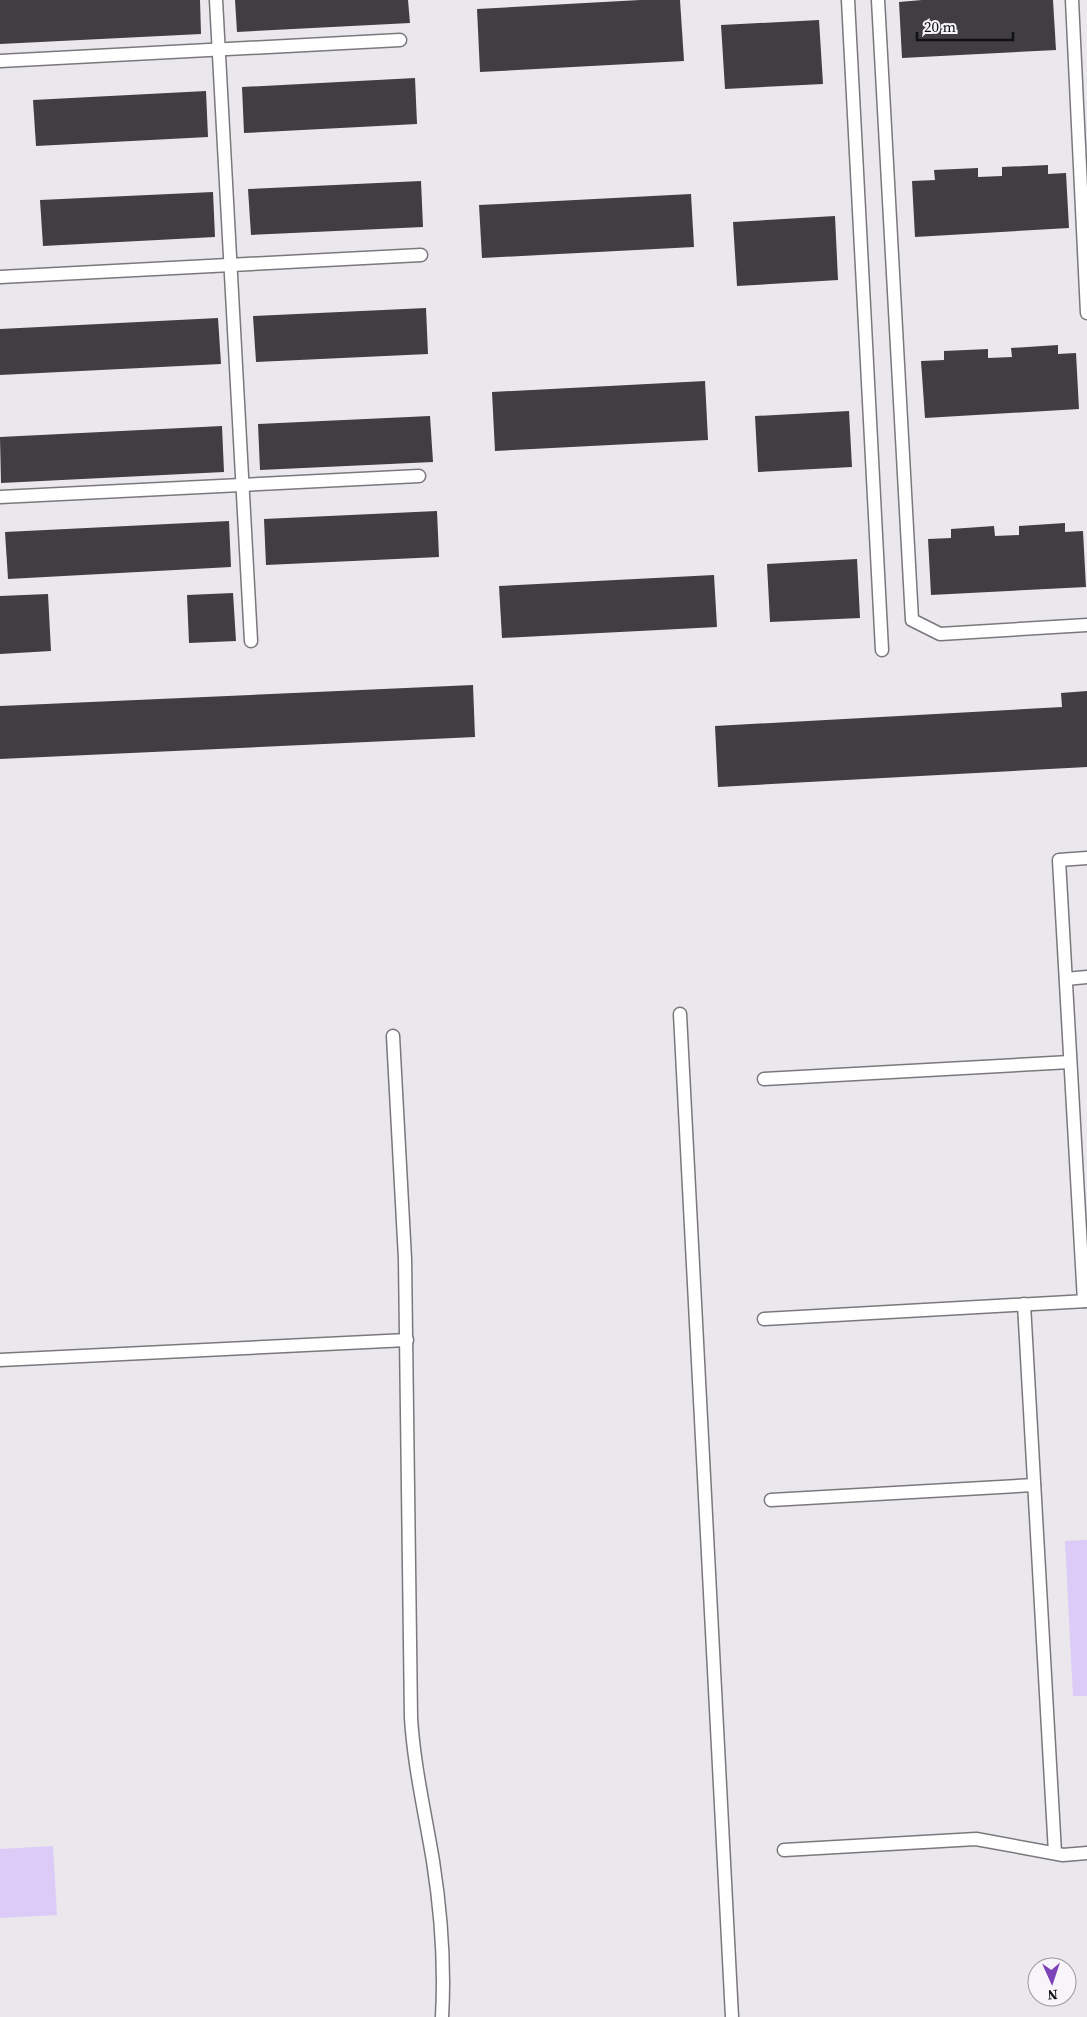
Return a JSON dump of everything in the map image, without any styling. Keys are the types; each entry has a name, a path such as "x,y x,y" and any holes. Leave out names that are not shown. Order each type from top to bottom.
{"lane":[{"path":"216,0 251,642"},
{"path":"848,0 882,650"},
{"path":"878,0 912,620 940,634 1087,625"},
{"path":"1072,0 1087,313"},
{"path":"0,61 400,40"},
{"path":"0,276 421,255"},
{"path":"0,496 419,476"},
{"path":"764,1319 1085,1301 1059,860 1087,858"},
{"path":"1066,979 1087,978"},
{"path":"680,1014 732,2017"},
{"path":"393,1036 404,1259 413,1742 433,1862 442,1942 442,2017"},
{"path":"764,1079 1070,1062"},
{"path":"1024,1304 1055,1853"},
{"path":"0,1360 406,1340"},
{"path":"771,1500 1034,1485"},
{"path":"784,1850 976,1839 1055,1853 1087,1853"}],"shaded area":[{"path":"1087,1540 1087,1696 1073,1696 1065,1541"},
{"path":"53,1846 57,1915 0,1918 0,1849"}],"building":[{"path":"0,0 200,0 201,34 0,44"},
{"path":"235,0 408,0 410,23 237,32"},
{"path":"640,0 680,0 684,61 480,72 477,9"},
{"path":"922,0 1053,0 1056,50 902,58 899,2"},
{"path":"819,20 823,84 725,89 721,25"},
{"path":"415,78 417,124 244,133 242,87"},
{"path":"206,91 208,137 36,146 33,100"},
{"path":"1048,165 1048,174 1066,173 1069,228 915,237 912,181 935,180 934,170 978,168 978,177 1002,176 1002,167"},
{"path":"421,181 423,227 251,235 248,189"},
{"path":"213,192 215,237 43,246 40,200"},
{"path":"691,194 694,247 482,258 479,205"},
{"path":"835,216 838,280 737,286 733,222"},
{"path":"426,308 428,354 256,362 253,316"},
{"path":"218,318 221,364 0,375 0,329"},
{"path":"1058,345 1058,354 1076,353 1079,409 925,418 921,361 944,360 944,351 988,349 988,358 1012,357 1011,348"},
{"path":"705,381 708,440 495,451 492,392"},
{"path":"849,411 852,467 758,472 755,416"},
{"path":"430,416 433,462 260,470 258,424"},
{"path":"222,426 224,472 1,483 0,437"},
{"path":"437,511 439,557 266,565 264,519"},
{"path":"229,521 231,567 8,579 5,532"},
{"path":"1065,523 1065,532 1083,531 1086,587 931,595 928,539 951,538 951,529 994,526 995,536 1019,535 1019,526"},
{"path":"857,559 860,618 770,622 767,564"},
{"path":"714,575 717,627 502,638 499,586"},
{"path":"233,593 236,641 189,643 187,595"},
{"path":"48,594 51,651 0,654 0,596"},
{"path":"473,685 475,737 0,759 0,706"},
{"path":"1087,691 1087,767 718,787 715,726 1062,707 1061,693"}]}
